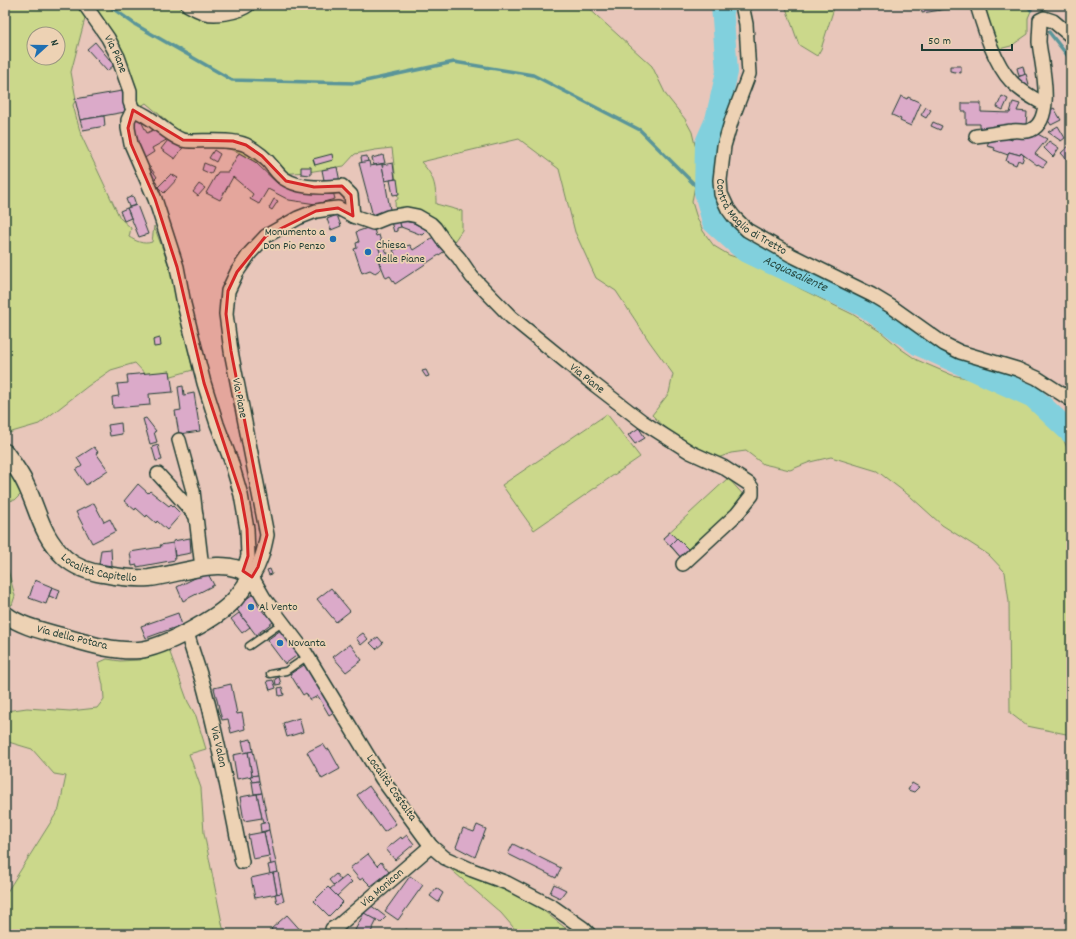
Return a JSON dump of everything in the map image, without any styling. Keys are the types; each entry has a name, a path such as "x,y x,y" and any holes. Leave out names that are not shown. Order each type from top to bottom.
{"street":[{"name":"Via Piane","path":"85,5 108,38 118,57 130,91 130,102 133,110 128,120 128,128 131,144 155,199 177,267 184,304 204,383 241,495 247,529 248,574"},
{"path":"188,5 206,13 226,13 238,10 248,5"},
{"name":"Contrà Maglio di Tretto","path":"742,5 746,24 749,74 732,119 724,146 720,180 722,194 728,209 734,217 747,230 791,255 872,295 892,307 944,344 960,352 1017,369 1037,378 1071,400"},
{"path":"977,5 991,44 1000,64 1011,81 1033,98 1044,104"},
{"path":"976,136 1014,131 1025,132 1031,130 1040,122 1044,104 1045,83 1039,42 1040,20 1044,18 1053,21 1071,36"},
{"path":"133,110 147,115 171,134 184,140 220,142 233,141 246,145 262,156 286,181 314,187 342,186 351,195 353,216"},
{"name":"Via Piane","path":"187,632 206,625 235,599 248,574 260,561 267,535 231,351 226,314 228,291 237,272 250,253 266,236 298,218 316,211 338,208 353,216 373,222 388,217 407,214 417,216 430,224 435,228 444,242 459,258 472,277 511,317 643,422 690,452 723,467 749,484 752,488 752,495 737,514 683,564"},
{"path":"178,440 194,491 202,568"},
{"name":"Località Capitello","path":"5,452 19,471 26,484 44,532 65,558 80,568 126,578 149,578 214,566 231,567 248,574"},
{"path":"158,474 196,516"},
{"name":"Località Costalta","path":"248,574 282,623 308,656 382,779 431,846 445,858 507,883 554,907 589,934"},
{"name":"Via della Potara","path":"5,614 26,626 94,645 125,650 140,650 156,646 187,632"},
{"name":"Via Valon","path":"187,632 217,740 242,862"},
{"name":"Via Monicon","path":"332,929 431,846"}],"lane":[{"path":"249,646 282,623"},
{"path":"270,674 286,671 308,656"}],"highlighted area":[{"path":"133,110 183,140 233,141 246,145 262,156 286,181 314,187 342,186 351,195 353,216 338,208 316,211 266,236 237,272 228,291 226,314 231,351 267,535 258,567 252,577 243,571 248,556 247,529 241,495 204,383 177,267 155,199 131,144 128,128"}],"green space":[{"path":"5,5 83,5 87,11 71,72 76,99 73,105 81,135 120,218 131,228 129,237 143,243 152,242 154,226 169,266 193,370 168,377 150,379 135,363 111,370 39,424 5,434"},
{"path":"89,5 176,5 198,14 247,13 258,5 585,5 652,66 666,95 685,119 692,132 695,145 700,156 692,202 703,231 714,246 729,255 765,269 801,289 852,314 881,332 917,360 952,375 990,383 1026,400 1053,422 1063,438 1071,458 1071,735 1027,726 1010,713 1009,602 1005,572 989,555 942,525 911,497 877,471 831,457 810,462 790,470 763,464 746,451 731,453 718,458 683,440 652,415 669,393 673,374 616,291 596,278 575,232 559,169 519,139 421,162 429,172 433,181 436,204 462,211 462,230 448,250 427,230 415,223 396,218 395,201 398,199 392,148 355,154 344,166 308,172 277,174 238,152 229,149 196,146 146,103 138,108"},
{"path":"785,5 835,5 821,49 817,56 799,45"},
{"path":"976,5 1032,5 1028,18 1028,34 1011,46 991,51"},
{"path":"607,414 640,457 534,530 502,485"},
{"path":"5,470 16,482 21,494 15,500 5,501"},
{"path":"728,478 747,499 684,561 663,538"},
{"path":"5,559 15,596 12,605 5,604"},
{"path":"169,650 188,702 196,716 206,749 189,754 201,788 204,833 223,928 233,934 5,934 5,895 59,809 66,776 54,774 32,749 5,741 6,711 27,708 70,711 97,708 104,699 103,685 98,663 107,659 120,661 139,660"},
{"path":"447,866 503,886 540,908 573,934 519,934 501,913"}],"building":[{"path":"921,5 960,5 960,7 922,13"},
{"path":"1038,5 1048,5 1046,9"},
{"path":"95,42 114,65 107,71 87,49"},
{"path":"950,66 961,66 961,73 950,71"},
{"path":"1023,66 1025,75 1019,76 1017,68"},
{"path":"1026,74 1029,84 1020,86 1018,77"},
{"path":"122,91 125,112 80,120 75,99"},
{"path":"901,96 907,99 908,97 921,103 911,126 892,115"},
{"path":"1002,96 1008,99 1003,110 997,107"},
{"path":"1013,102 1020,104 1017,111 1027,112 1026,125 996,126 996,131 980,130 980,124 966,124 966,111 962,111 962,103 981,103 981,112 1010,113"},
{"path":"926,107 931,110 926,118 921,115"},
{"path":"1054,108 1061,120 1051,125 1044,114"},
{"path":"104,116 105,126 83,130 80,120"},
{"path":"139,117 147,133 155,129 170,138 152,148 154,152 143,159 129,121"},
{"path":"933,122 942,126 940,130 931,126"},
{"path":"1058,126 1065,138 1061,141 1048,132"},
{"path":"1032,131 1047,139 1035,154 1047,162 1043,167 1038,164 1037,165 1021,153 1020,155 1009,152 1008,155 994,150 995,148 987,146 991,135 998,135 1012,140 1013,134 1028,139"},
{"path":"175,139 184,146 175,159 161,149 168,140 172,143"},
{"path":"1049,141 1059,148 1053,157 1044,148"},
{"path":"1071,144 1071,164 1061,153"},
{"path":"214,150 220,154 216,162 209,158"},
{"path":"1009,152 1020,155 1021,153 1024,156 1022,162 1018,160 1016,165 1006,161"},
{"path":"239,153 255,162 278,184 293,187 332,188 335,199 316,204 289,200 268,189 259,204 250,199 253,194 233,177 220,200 206,193 218,172 228,172"},
{"path":"332,154 333,160 315,165 313,159"},
{"path":"383,155 385,163 374,165 372,158"},
{"path":"367,156 368,162 362,163 361,157"},
{"path":"369,161 370,166 382,164 391,215 374,220 359,163"},
{"path":"204,163 214,167 211,174 202,170"},
{"path":"393,163 395,179 385,181 382,165"},
{"path":"150,167 157,177 154,180 147,169"},
{"path":"301,167 311,167 311,175 301,174"},
{"path":"337,167 340,182 325,185 322,170"},
{"path":"171,174 178,178 164,193 158,187"},
{"path":"397,179 399,194 393,195 390,180"},
{"path":"199,184 205,188 198,196 193,192"},
{"path":"133,196 136,205 129,207 126,199"},
{"path":"274,199 278,201 272,210 269,208"},
{"path":"137,205 148,234 139,237 127,208"},
{"path":"127,208 131,218 124,221 120,211"},
{"path":"337,215 341,226 331,230 327,219"},
{"path":"399,220 414,223 427,230 422,235 401,227"},
{"path":"399,220 401,227 397,228 397,231 394,232 391,222"},
{"name":"Chiesa delle Piane","path":"373,226 376,236 379,235 382,245 378,246 381,254 377,256 381,269 375,273 370,270 362,273 354,249 357,248 356,243 359,242 356,232"},
{"path":"435,236 445,251 395,284 390,276 386,278 377,256 381,254 378,246 382,245 388,254 395,254 393,250 410,245 413,250"},
{"path":"160,338 161,346 154,347 153,340"},
{"path":"426,370 429,376 426,377 422,371"},
{"path":"170,371 173,392 149,394 150,405 113,408 112,397 119,396 117,384 128,383 127,375"},
{"path":"183,386 184,395 194,393 200,431 179,434 175,411 181,410 178,387"},
{"path":"146,418 156,431 154,432 157,442 150,444 143,419"},
{"path":"121,423 122,434 110,436 108,425"},
{"path":"639,428 645,438 635,444 628,435"},
{"path":"158,445 162,460 156,461 152,447"},
{"path":"94,447 98,452 96,453 108,470 86,485 76,470 82,466 77,458"},
{"path":"138,484 148,493 150,491 169,506 171,504 181,514 167,530 157,521 156,523 147,515 146,517 136,508 135,510 124,501"},
{"path":"94,503 104,522 110,519 116,531 92,543 76,512"},
{"path":"670,532 691,554 684,561 663,538"},
{"path":"190,538 191,553 175,556 173,541"},
{"path":"677,538 691,552 683,560 670,545"},
{"path":"173,543 175,560 137,567 137,565 132,566 130,552 161,547 160,545"},
{"path":"111,549 112,566 99,564 101,550"},
{"path":"270,569 272,574 269,575 267,570"},
{"path":"207,572 214,585 183,601 177,587"},
{"path":"35,580 52,587 46,604 29,598"},
{"path":"52,587 60,590 57,599 49,596"},
{"path":"331,588 350,611 336,622 317,599"},
{"path":"256,592 262,601 257,604 265,614 270,610 277,619 256,635 235,607"},
{"path":"178,613 182,625 146,638 141,626"},
{"path":"239,613 250,627 242,633 231,619"},
{"path":"281,630 299,654 285,664 267,640"},
{"path":"363,633 368,639 361,645 356,638"},
{"path":"378,637 383,643 376,649 370,643"},
{"path":"350,644 362,660 346,672 333,657"},
{"path":"309,662 337,710 329,715 318,696 310,700 306,693 303,695 290,674"},
{"path":"279,677 281,684 276,685 275,679"},
{"path":"273,680 276,688 270,690 267,681"},
{"path":"231,684 237,714 242,713 245,729 231,733 228,719 222,720 214,688"},
{"path":"282,687 284,695 279,696 278,688"},
{"path":"299,718 303,732 287,737 283,723"},
{"path":"251,739 253,751 245,753 242,741"},
{"path":"323,744 327,750 329,749 340,769 322,779 307,752"},
{"path":"253,751 258,775 252,776 248,752"},
{"path":"248,752 252,776 237,779 233,755"},
{"path":"258,775 259,781 252,782 250,776"},
{"path":"259,781 262,793 254,794 252,782"},
{"path":"912,783 919,787 914,792 908,790"},
{"path":"369,786 396,824 384,832 357,795"},
{"path":"262,793 268,822 263,823 257,794"},
{"path":"257,794 262,818 244,821 240,797"},
{"path":"268,822 269,830 261,832 260,824"},
{"path":"477,825 486,829 475,857 456,847 463,828 474,832"},
{"path":"269,830 276,863 271,865 264,832"},
{"path":"264,832 269,856 253,859 248,835"},
{"path":"407,835 414,844 395,860 386,849 401,837 402,839"},
{"path":"513,844 561,868 556,878 508,854"},
{"path":"368,854 377,866 381,862 389,872 371,886 363,878 360,880 350,868"},
{"path":"276,863 278,872 270,874 268,865"},
{"path":"278,872 282,893 277,894 273,873"},
{"path":"273,873 277,894 255,898 251,878"},
{"path":"336,874 341,880 334,886 329,880"},
{"path":"346,876 352,882 337,896 330,889"},
{"path":"410,876 423,885 398,920 385,911"},
{"path":"554,884 566,890 560,898 550,893"},
{"path":"328,887 343,902 329,916 314,901"},
{"path":"436,888 443,893 438,902 430,896"},
{"path":"282,893 284,901 277,903 275,894"},
{"path":"369,904 386,917 381,922 362,913"},
{"path":"364,913 377,920 370,934 353,934"},
{"path":"287,915 304,934 276,934 271,929"},
{"path":"406,929 414,934 401,934"}],"waterway":[{"path":"108,5 136,25 232,80 356,83 454,62 533,75 640,130 705,195"},
{"name":"Acquasaliente","path":"722,5 727,72 716,120 706,143 705,192 713,222 745,251 866,307 919,345 1033,397 1071,433"},
{"path":"1027,5 1031,10"},
{"path":"1049,32 1071,60"}],"place":[{"name":"Monumento a Don Pio Penzo","path":"333,239"},
{"name":"Chiesa delle Piane","path":"368,252"},
{"name":"Al Vento","path":"251,607"},
{"name":"Novanta","path":"280,643"}]}
